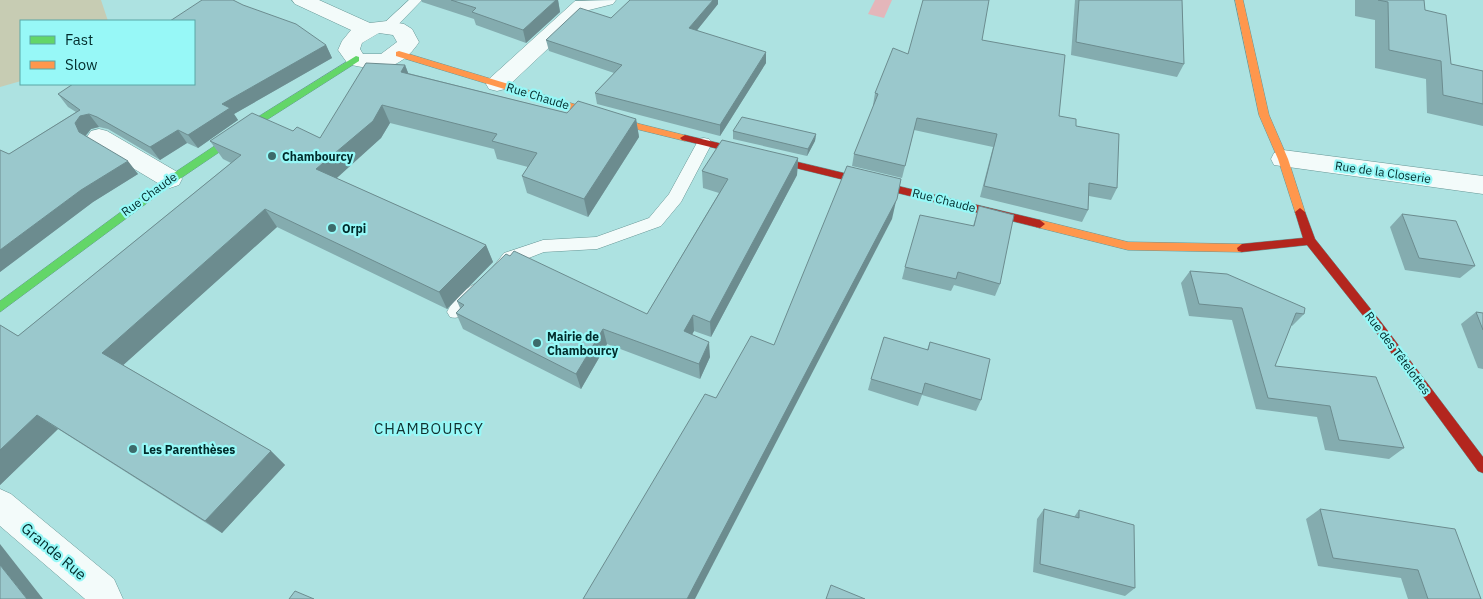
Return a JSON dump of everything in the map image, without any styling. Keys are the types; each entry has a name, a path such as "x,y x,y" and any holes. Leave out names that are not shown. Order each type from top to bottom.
{"street":[{"path":"302,0 378,28"},
{"path":"497,84 582,5 606,0"},
{"path":"1239,0 1264,115 1283,159 1310,241"},
{"path":"378,28 396,28 407,36 405,48 399,54 382,61 373,62 356,59 349,50 350,44 359,34 378,28"},
{"name":"Rue Chaude","path":"399,54 639,127 910,191 1128,246 1235,249 1310,241"},
{"name":"Rue Chaude","path":"0,308 79,245 221,143 356,59"},
{"path":"99,137 170,179"},
{"name":"Rue de la Closerie","path":"1283,159 1483,185"},
{"name":"Rue des Têtelottes","path":"1310,241 1377,325 1483,467"},
{"name":"Grande Rue","path":"0,505 102,591 106,599"}],"lane":[{"path":"378,28 416,0"},
{"path":"456,312 510,258 543,246 597,244 654,222 675,198 704,143"}],"green space":[{"path":"0,0 101,0 108,20 20,20 20,81 0,87"}],"shaded area":[{"path":"875,0 892,0 884,18 868,14"}],"building":[{"path":"202,0 233,0 296,24 326,45 222,104 230,108 188,135 178,130 150,147 97,117 89,114 80,116 75,123 79,132 128,161 81,190 0,250 0,150 9,154 80,110 58,94 72,85 195,85 195,20 172,20"},
{"path":"451,0 556,0 523,30 472,12 476,8"},
{"path":"630,0 713,0 689,28 766,52 720,125 595,93 622,65 546,40 580,8 611,18"},
{"path":"923,0 989,0 982,40 1065,55 1059,116 1076,119 1076,126 1119,134 1117,188 1089,183 1088,210 984,186 997,134 917,118 905,166 854,154 878,94 875,93 893,48 908,54"},
{"path":"1079,0 1182,0 1184,64 1076,42"},
{"path":"1378,0 1424,0 1425,10 1446,15 1451,64 1483,71 1483,104 1443,95 1441,61 1389,50 1388,2"},
{"path":"366,63 405,65 401,72 567,113 578,101 636,119 584,199 522,176 537,153 492,141 497,134 382,105 373,121 316,169 486,245 439,292 265,209 102,353 271,451 205,521 37,415 0,450 0,325 18,336 241,155 210,141 252,113 293,131 297,127 320,138"},
{"path":"742,117 816,134 808,149 733,131"},
{"path":"722,140 798,158 710,322 693,315 684,331 709,342 699,364 603,329 576,374 456,313 464,305 457,301 506,254 510,256 514,251 647,314 728,179 702,171"},
{"path":"847,166 901,179 897,199 687,599 583,599 705,394 716,398 751,336 774,345"},
{"path":"979,206 1014,215 1000,284 958,272 956,279 905,267 920,215 974,226"},
{"path":"1402,214 1456,221 1475,266 1419,258"},
{"path":"1190,271 1227,274 1305,308 1304,314 1296,313 1275,366 1376,377 1404,448 1339,440 1330,406 1268,398 1242,308 1199,304"},
{"path":"1476,312 1483,313 1483,330"},
{"path":"884,337 928,350 930,342 990,359 981,400 925,383 922,394 871,379"},
{"path":"1044,509 1079,518 1079,510 1134,525 1135,588 1040,564"},
{"path":"1320,509 1455,529 1481,599 1428,599 1418,570 1333,558"},
{"path":"0,565 27,599 0,599"},
{"path":"831,585 865,599 826,599"},
{"path":"295,591 314,599 289,599"}],"traffic: fast":[{"path":"0,307 87,241 219,147 356,59"}],"traffic: slow":[{"path":"1239,0 1264,115 1283,159 1300,212"},
{"path":"399,54 639,127 685,138"},
{"path":"1040,224 1128,246 1242,248"}],"traffic: jam":[{"path":"685,138 1040,224"},
{"path":"1300,212 1310,241 1377,325 1483,467"},
{"path":"1242,248 1310,241"}],"place":[{"name":"Chambourcy","path":"272,156"},
{"name":"Orpi","path":"332,228"},
{"name":"Mairie de Chambourcy","path":"537,343"},
{"name":"Les Parenthèses","path":"133,449"}],"district":[{"name":"CHAMBOURCY","path":"429,428"}]}
